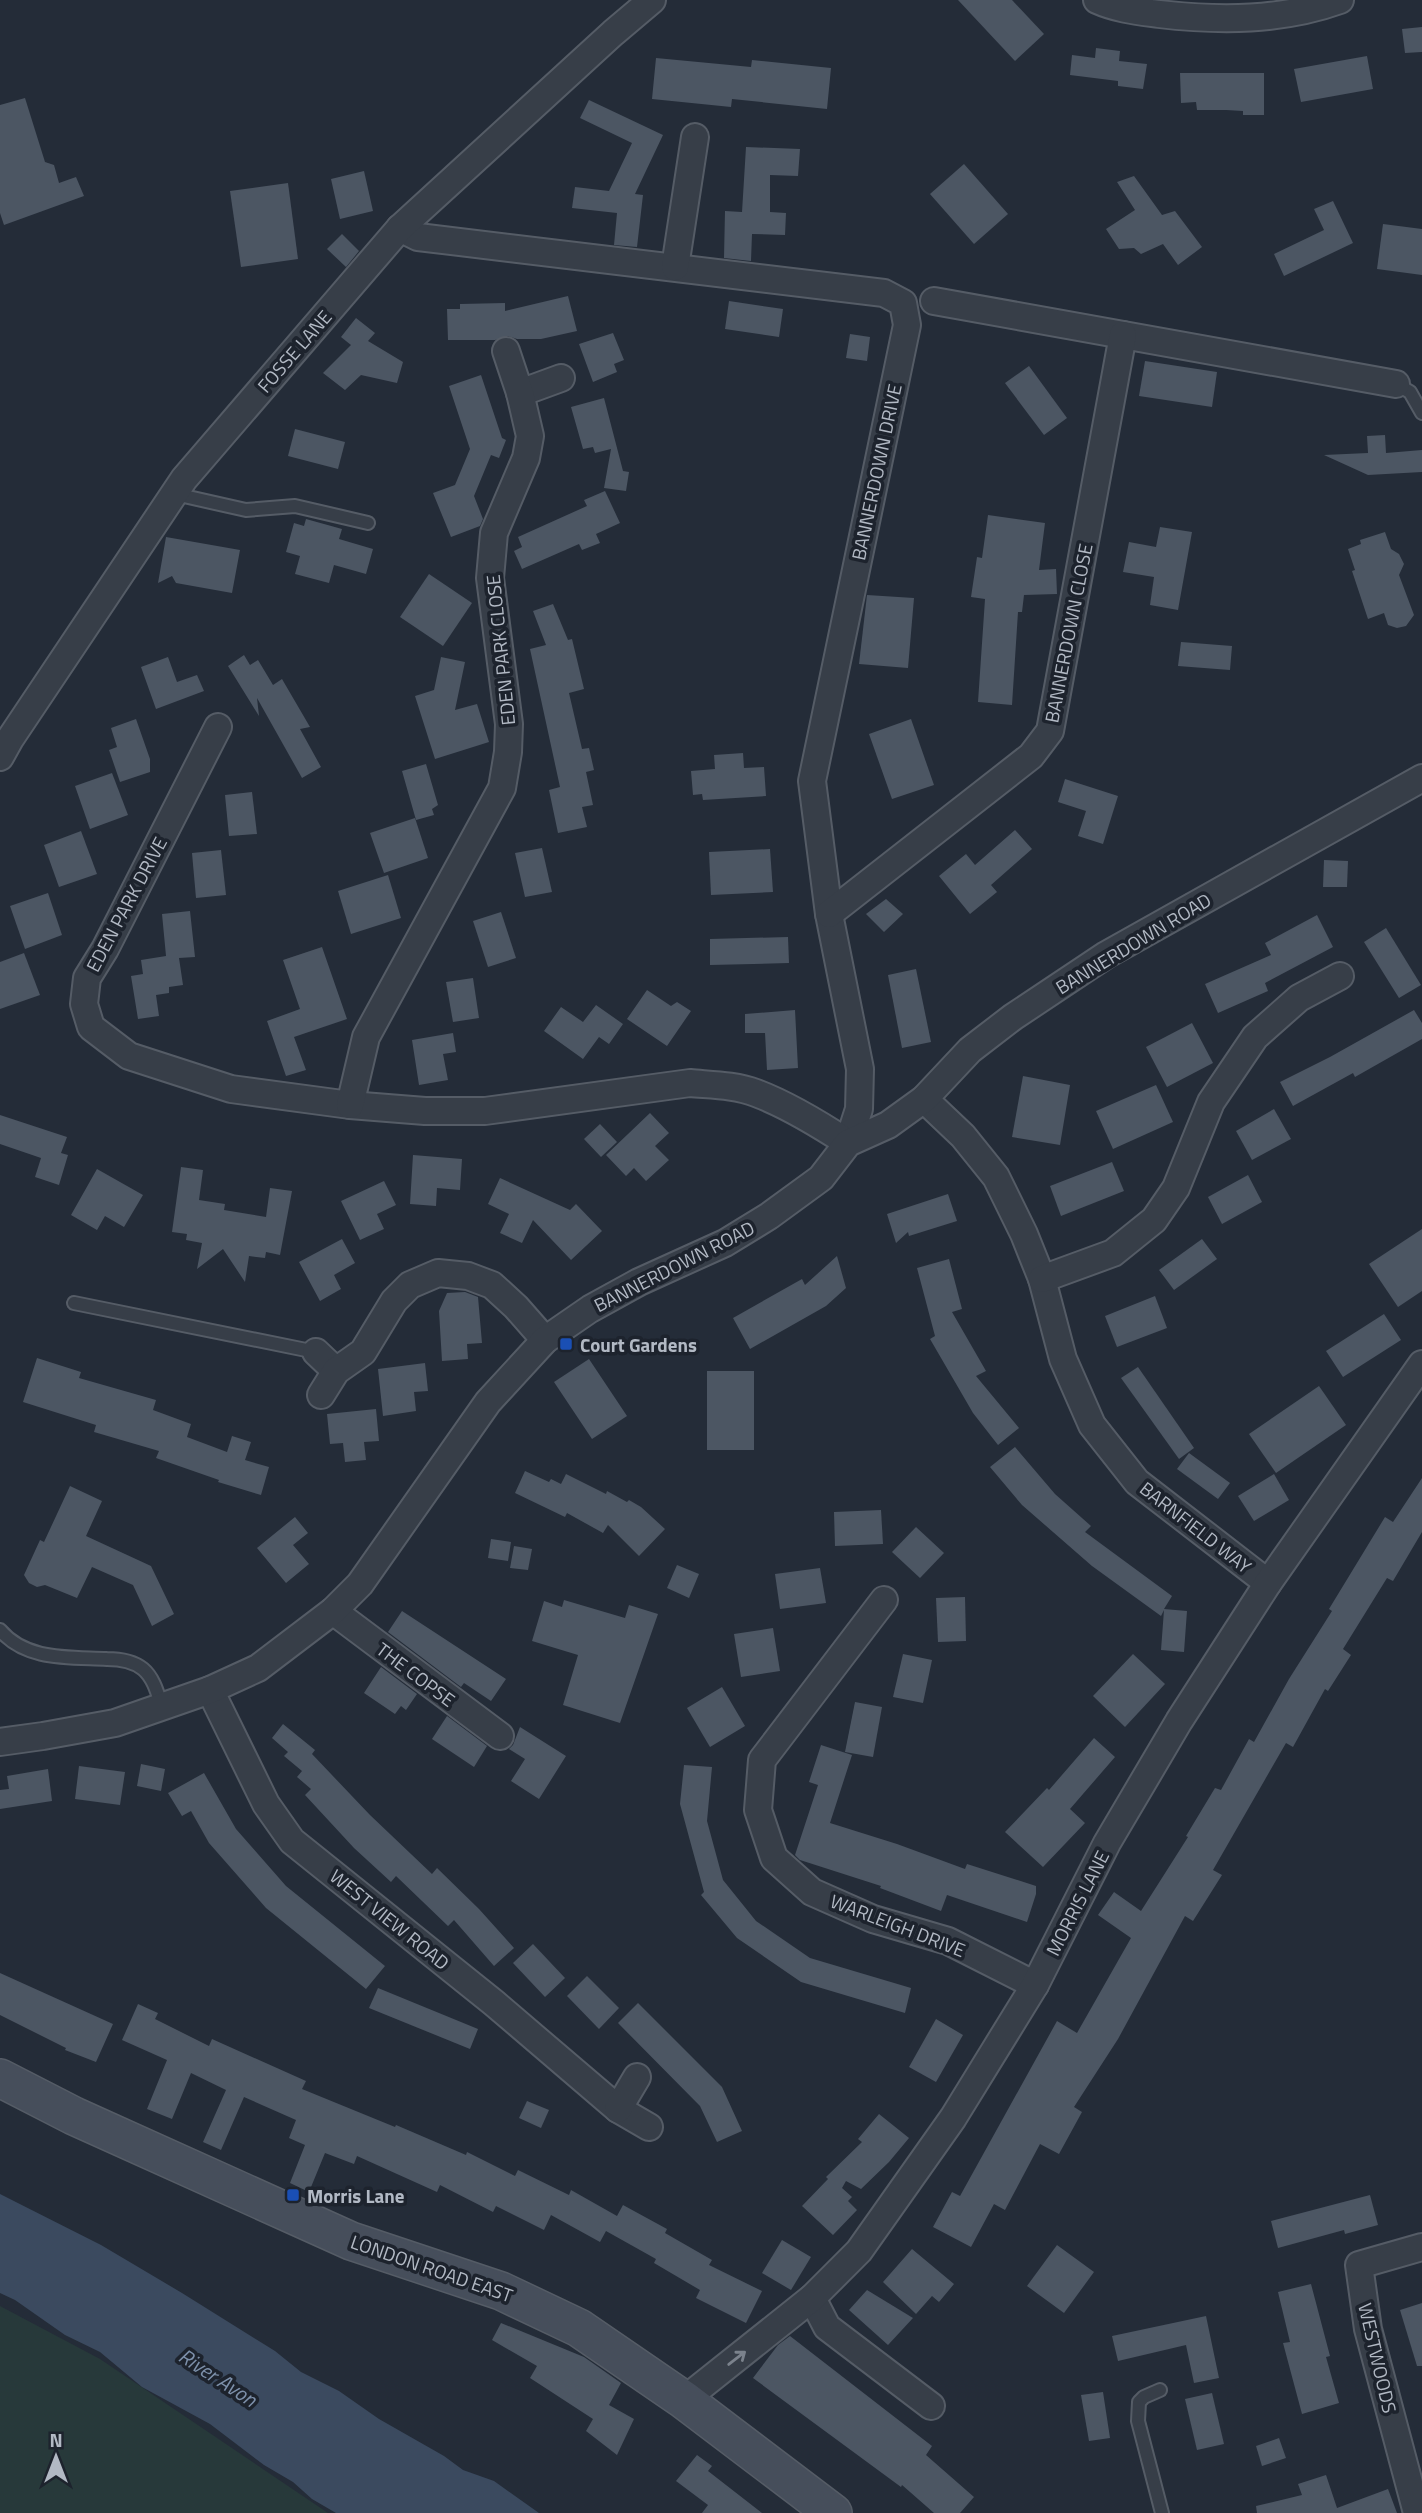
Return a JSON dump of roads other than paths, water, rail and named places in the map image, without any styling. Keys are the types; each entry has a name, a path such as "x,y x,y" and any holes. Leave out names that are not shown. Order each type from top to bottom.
{"street":[{"name":"FOSSE LANE","path":"0,757 174,494 228,427 400,228 612,33 652,0"},
{"path":"1097,0 1115,8 1144,12 1194,18 1244,18 1284,15 1340,0"},
{"path":"675,267 695,137"},
{"name":"BANNERDOWN DRIVE","path":"400,228 418,237 884,293 903,303 907,325 812,780 830,914 860,1069 859,1109 848,1143"},
{"path":"934,301 1396,384"},
{"name":"BANNERDOWN CLOSE","path":"830,914 1031,756 1050,731 1123,335"},
{"name":"EDEN PARK CLOSE","path":"350,1105 366,1037 502,788 509,724 490,578 494,533 526,458 530,436 506,351"},
{"path":"520,393 561,378"},
{"name":"EDEN PARK DRIVE","path":"218,727 87,978 84,1004 91,1027 129,1056 232,1088 350,1105 425,1111 485,1111 690,1083 723,1085 754,1092 820,1125 848,1143"},
{"name":"BANNERDOWN ROAD","path":"0,1742 115,1723 210,1690 258,1668 333,1611 366,1576 488,1402 545,1340 590,1309 639,1282 725,1243 769,1216 821,1178 848,1143 888,1125 924,1099 970,1050 1013,1017 1106,955 1422,778"},
{"path":"1042,1279 1113,1253 1154,1220 1176,1188 1211,1102 1255,1037 1299,998 1340,976"},
{"name":"BARNFIELD WAY","path":"924,1099 963,1136 996,1177 1042,1279 1063,1359 1092,1425 1137,1482 1268,1583"},
{"path":"321,1395 335,1371 363,1352 394,1301 410,1285 438,1273 468,1276 492,1285 545,1340"},
{"path":"316,1352 335,1371"},
{"name":"MORRIS LANE","path":"684,2400 812,2298 859,2251 953,2118 1035,1985 1107,1843 1179,1721 1268,1583 1422,1364"},
{"name":"WARLEIGH DRIVE","path":"884,1600 762,1760 758,1810 774,1858 811,1892 873,1919 948,1941 1035,1985"},
{"name":"THE COPSE","path":"333,1611 500,1736"},
{"name":"WEST VIEW ROAD","path":"210,1690 266,1804 292,1841 494,2003 618,2109 649,2127"},
{"path":"618,2109 637,2077"},
{"name":"LONDON ROAD EAST","path":"0,2078 75,2116 351,2241 501,2291 579,2328 684,2400 832,2513"},
{"name":"WESTWOODS","path":"1417,2513 1367,2329 1359,2265 1422,2247"},
{"path":"812,2298 827,2327 931,2406"}],"lane":[{"path":"1396,384 1410,392 1422,413"},
{"path":"174,494 246,510 295,506 369,523"},
{"path":"74,1303 316,1352"},
{"path":"0,1630 12,1642 33,1653 115,1659 135,1664 148,1675 162,1708"},
{"path":"1160,2390 1139,2402 1138,2421 1163,2513"}],"water":[{"name":"River Avon","path":"0,2194 101,2245 275,2351 301,2372 339,2391 379,2419 444,2456 463,2470 494,2481 539,2513 336,2513 312,2499 293,2482 264,2465 210,2424 142,2387 100,2352 65,2335 15,2300 0,2293"}],"place":[{"name":"Court Gardens","path":"566,1344"},
{"name":"Morris Lane","path":"293,2195"}]}
